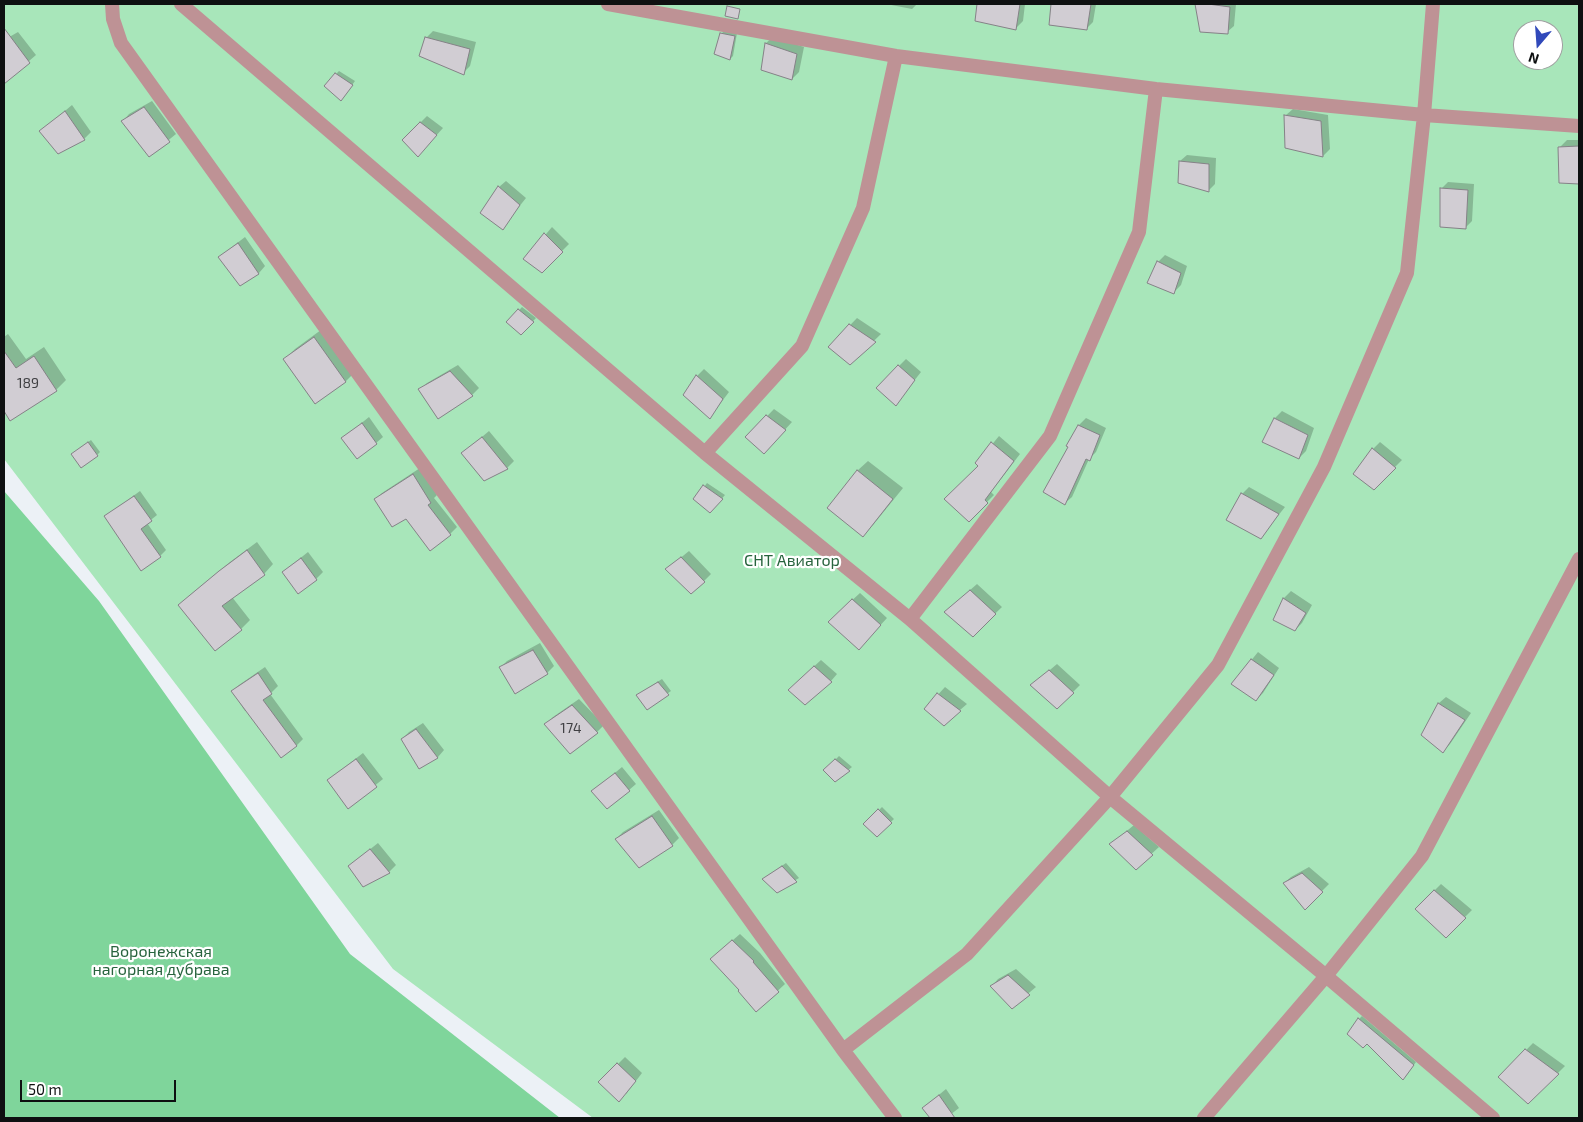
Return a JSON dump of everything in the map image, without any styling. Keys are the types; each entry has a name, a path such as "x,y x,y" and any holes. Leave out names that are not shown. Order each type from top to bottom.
{"street":[{"path":"112,4 113,19 121,43 843,1050 895,1118"},
{"path":"181,4 705,453 910,618 1110,798 1326,976 1494,1118"},
{"path":"608,4 896,56 1156,89 1424,115 1579,126"},
{"path":"843,1050 967,954 1110,798 1218,665 1324,467 1406,274 1424,115 1433,4"},
{"path":"705,453 802,346 862,208 896,56"},
{"path":"910,618 1050,436 1139,232 1156,89"},
{"path":"1204,1118 1326,976 1422,856 1579,560"}],"green space":[{"name":"СНТ Авиатор","path":"4,4 1579,4 1579,1118 593,1118 393,969 4,459"},
{"name":"Воронежская нагорная дубрава","path":"4,491 99,601 350,954 560,1118 4,1118"}],"building":[{"path":"977,4 1020,4 1016,30 975,21"},
{"path":"1051,4 1091,4 1087,30 1049,25"},
{"path":"1195,4 1230,7 1228,34 1200,32"},
{"path":"727,6 740,9 738,19 725,16"},
{"path":"4,28 30,63 4,84"},
{"path":"720,33 735,36 730,60 714,54"},
{"path":"425,37 470,49 464,75 419,56"},
{"path":"765,43 797,54 792,80 761,70"},
{"path":"335,73 353,85 341,101 324,86"},
{"path":"144,107 170,142 149,157 121,121"},
{"path":"65,111 85,140 58,154 39,131"},
{"path":"1284,115 1321,121 1323,157 1285,148"},
{"path":"420,122 437,135 418,157 402,140"},
{"path":"1579,146 1579,184 1559,183 1558,147"},
{"path":"1179,161 1209,164 1209,192 1178,183"},
{"path":"498,186 520,205 503,230 480,213"},
{"path":"1440,188 1468,190 1466,229 1440,227"},
{"path":"544,233 563,252 542,273 523,259"},
{"path":"238,243 259,274 240,286 218,257"},
{"path":"1157,261 1181,273 1174,294 1147,283"},
{"path":"518,309 534,322 521,335 506,322"},
{"path":"849,324 876,342 850,365 828,347"},
{"path":"314,337 346,382 315,404 283,359"},
{"path":"4,351 16,368 34,356 57,391 10,421 4,411"},
{"path":"898,365 915,380 896,406 876,388"},
{"path":"450,371 473,396 438,419 418,389"},
{"path":"696,375 723,399 710,419 683,395"},
{"path":"766,415 786,430 764,454 745,437"},
{"path":"1274,418 1308,435 1299,459 1262,442"},
{"path":"362,423 377,444 357,459 341,438"},
{"path":"1078,425 1100,435 1090,461 1086,459 1065,505 1043,492"},
{"path":"482,437 508,469 484,481 461,453"},
{"path":"88,442 98,456 81,468 71,454"},
{"path":"991,442 1014,461 985,500 988,503 969,522 944,499 978,466 975,463"},
{"path":"1372,448 1396,468 1374,490 1353,474"},
{"path":"857,470 893,499 863,537 827,508"},
{"path":"413,474 431,503 428,505 451,535 430,551 406,519 392,527 374,499"},
{"path":"703,485 723,499 710,513 693,499"},
{"path":"1241,493 1279,514 1261,539 1226,520"},
{"path":"134,496 152,521 141,529 161,557 141,571 104,516"},
{"path":"247,550 265,575 222,606 242,630 215,651 178,605"},
{"path":"681,557 705,582 691,594 665,569"},
{"path":"301,558 317,580 298,594 282,572"},
{"path":"970,590 996,614 973,637 944,612"},
{"path":"1283,598 1306,613 1295,631 1273,620"},
{"path":"852,599 881,625 859,650 828,622"},
{"path":"533,650 548,674 515,694 499,667"},
{"path":"1251,659 1274,675 1256,701 1231,684"},
{"path":"814,666 832,682 805,705 788,690"},
{"path":"1049,670 1074,693 1057,709 1030,685"},
{"path":"258,673 272,694 263,700 297,746 281,758 231,691"},
{"path":"658,682 669,695 647,710 636,695"},
{"path":"937,693 961,711 944,726 924,709"},
{"path":"1438,703 1465,720 1443,753 1421,735"},
{"path":"572,705 598,733 570,754 544,724"},
{"path":"416,729 438,758 419,769 401,739"},
{"path":"356,759 377,787 348,809 327,780"},
{"path":"835,759 850,771 835,782 823,770"},
{"path":"615,773 630,791 607,809 591,791"},
{"path":"878,809 892,823 877,837 863,824"},
{"path":"652,816 673,846 639,868 615,839"},
{"path":"1127,831 1153,855 1136,870 1109,844"},
{"path":"370,849 390,873 363,887 348,866"},
{"path":"782,866 797,882 777,893 762,879"},
{"path":"1302,873 1323,892 1305,910 1283,883"},
{"path":"1434,890 1466,918 1446,938 1415,909"},
{"path":"732,940 754,961 779,992 756,1012 739,990 710,959"},
{"path":"1008,975 1030,995 1012,1009 990,986"},
{"path":"1358,1018 1414,1065 1403,1080 1367,1044 1363,1048 1347,1034"},
{"path":"1525,1049 1559,1074 1528,1104 1498,1077"},
{"path":"617,1063 636,1081 619,1102 598,1082"},
{"path":"939,1095 955,1118 930,1118 922,1108"}]}
